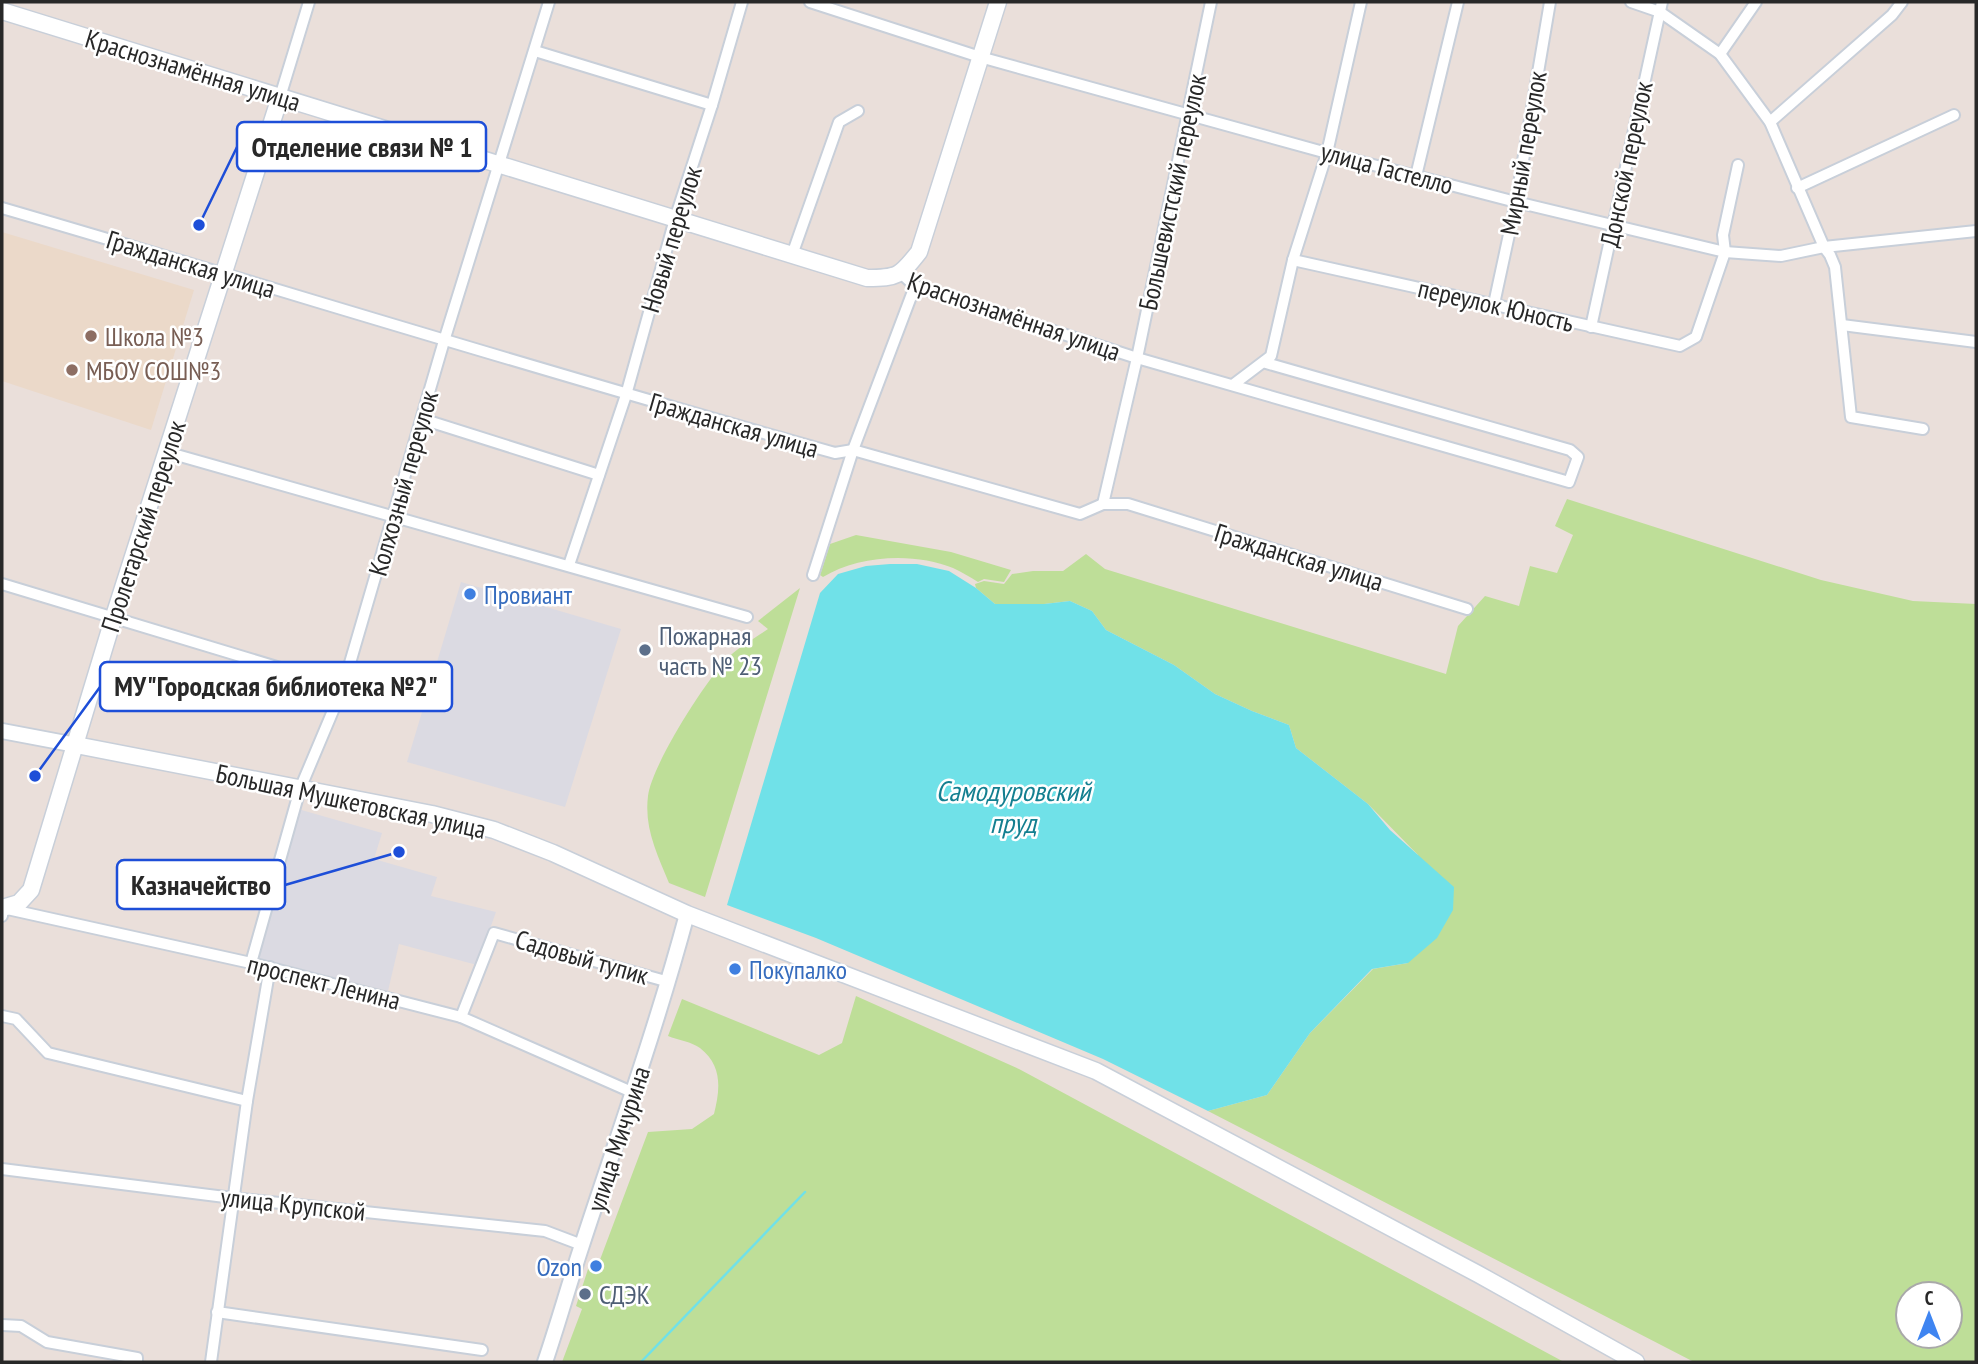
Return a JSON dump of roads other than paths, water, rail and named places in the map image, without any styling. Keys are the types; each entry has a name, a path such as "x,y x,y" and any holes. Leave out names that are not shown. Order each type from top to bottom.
{"main road":[{"path":"902,274 919,252 998,2"},
{"name":"Краснознамённая улица","path":"2,11 867,278 892,278 902,274"},
{"name":"Пролетарский переулок","path":"2,908 19,903 31,890 114,616 280,97"},
{"name":"Большая Мушкетовская улица","path":"76,746 432,814 494,830 553,853 687,914 1096,1072 1478,1274 1636,1362"}],"street":[{"name":"Пролетарский переулок","path":"280,97 309,2"},
{"name":"Колхозный переулок","path":"251,963 300,789 343,687 444,341 549,2"},
{"name":"Новый переулок","path":"569,565 626,395 675,219 742,2"},
{"name":"улица Гастелло","path":"810,2 981,57 1327,153 1726,252 1781,256 1824,247 1976,231"},
{"name":"Большевистский переулок","path":"1103,504 1137,358 1210,2"},
{"path":"1234,384 1266,363 1271,356 1293,260 1327,153 1362,2"},
{"path":"1416,176 1458,2"},
{"name":"Мирный переулок","path":"1493,304 1516,202 1550,2"},
{"path":"1631,2 1661,7 1720,54 1770,122 1797,188 1835,267 1851,417 1923,429"},
{"path":"1720,54 1756,2"},
{"path":"1770,122 1892,15 1902,2"},
{"name":"Донской переулок","path":"1591,327 1661,7"},
{"path":"535,51 712,105"},
{"path":"792,255 839,122 858,111"},
{"path":"1797,188 1954,115"},
{"path":"1726,252 1723,235 1738,165"},
{"name":"Гражданская улица","path":"2,208 626,395 835,453 853,450 1080,514 1103,504 1128,504 1467,609"},
{"name":"переулок Юность","path":"1293,260 1680,346 1696,337 1726,252"},
{"name":"Краснознамённая улица","path":"902,274 915,286 1137,358 1569,482 1577,463 1578,457 1570,450 1266,363"},
{"path":"813,575 853,450 915,286"},
{"path":"1842,325 1976,342"},
{"path":"422,419 599,475"},
{"path":"166,452 747,617"},
{"path":"2,584 343,687"},
{"name":"Большая Мушкетовская улица","path":"2,731 76,746"},
{"path":"2,908 2,916"},
{"name":"проспект Ленина","path":"2,908 270,967 461,1017 634,1093"},
{"name":"улица Мичурина","path":"545,1362 634,1093 687,914"},
{"name":"Садовый тупик","path":"461,1017 494,933 669,982"},
{"path":"211,1362 247,1101 270,967"},
{"path":"2,1016 16,1019 48,1054 247,1101"},
{"name":"улица Крупской","path":"2,1169 233,1198 545,1231 582,1245"},
{"path":"217,1312 482,1350"},
{"path":"2,1325 21,1326 47,1342 137,1360"}],"water":[{"name":"Самодуровский пруд","path":"917,564 949,571 995,604 1070,601 1092,611 1106,630 1174,665 1215,694 1289,725 1296,748 1368,804 1390,830 1454,887 1453,910 1437,938 1408,963 1372,969 1310,1033 1267,1095 1208,1111 1103,1059 816,938 727,905 820,593 838,574 866,566"}],"waterway":[{"path":"641,1362 805,1192"}],"place":[{"name":"Отделение связи № 1","path":"199,225"},
{"name":"Школа №3","path":"91,336"},
{"name":"МБОУ СОШ№3","path":"72,370"},
{"name":"Провиант","path":"470,594"},
{"name":"Пожарная часть № 23","path":"645,650"},
{"name":"МУ\"Городская библиотека №2\"","path":"35,776"},
{"name":"Казначейство","path":"399,852"},
{"name":"Покупалко","path":"735,969"},
{"name":"Ozon","path":"596,1266"},
{"name":"СДЭК","path":"585,1294"}]}
